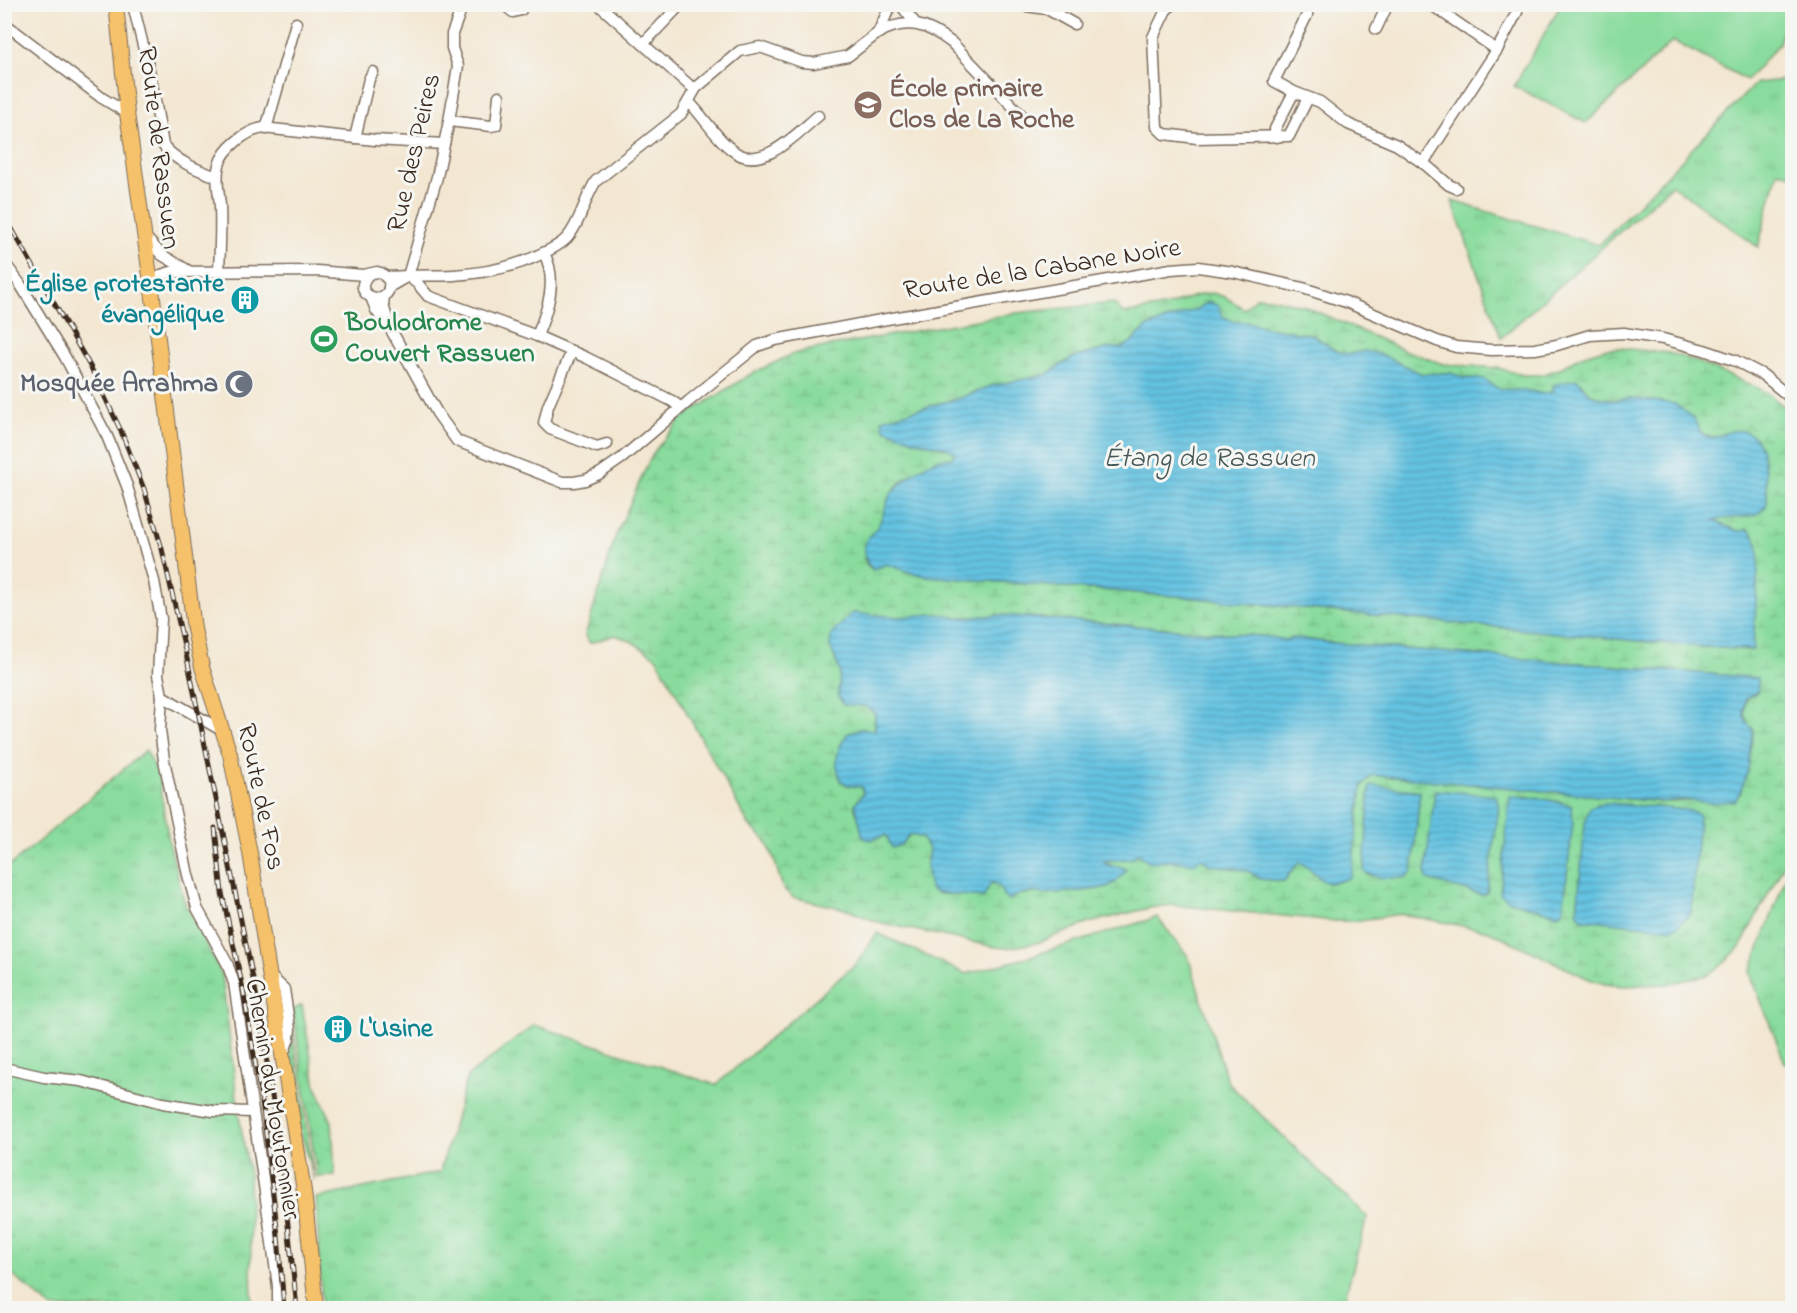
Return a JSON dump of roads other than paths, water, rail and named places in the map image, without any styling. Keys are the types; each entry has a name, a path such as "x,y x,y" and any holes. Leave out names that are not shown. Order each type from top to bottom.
{"main road":[{"name":"Route de Rassuen","path":"116,4 127,113 153,293"},
{"name":"Route de Fos","path":"153,293 194,629 202,667 230,754 250,853 304,1191 316,1308"}],"street":[{"name":"Rue des Peires","path":"408,276 437,177 449,121 458,66 452,48 452,34 463,4"},
{"path":"503,4 513,12 521,10"},
{"path":"598,4 689,85 696,88"},
{"path":"643,44 681,4"},
{"path":"878,33 891,4"},
{"path":"900,4 915,23"},
{"path":"1012,4 1047,9 1074,24"},
{"path":"1173,4 1166,10 1153,37 1156,127 1164,134 1197,138 1289,136 1308,98"},
{"path":"1308,4 1307,15 1274,81 1320,102 1348,124 1397,146 1456,188"},
{"path":"1376,29 1388,4"},
{"path":"1430,4 1497,50"},
{"path":"134,9 151,78 163,145 168,152 185,163 217,177"},
{"path":"1423,163 1497,50 1517,12"},
{"path":"4,22 102,98 127,113"},
{"path":"266,129 296,23"},
{"path":"349,274 365,293 378,298 387,287 408,276 455,275 488,271 532,259 556,247 566,239 575,226 588,192 596,181 681,114 696,88 740,51 760,47 802,62 814,63 848,56 878,33 900,24 915,23 938,32 952,43 1028,122"},
{"path":"356,138 369,79 373,72"},
{"path":"1277,137 1275,129 1294,92"},
{"path":"449,121 496,125 499,96"},
{"path":"689,102 727,146 741,156 765,156 778,150 818,116"},
{"path":"219,271 220,206 217,177 221,158 241,137 252,130 266,129 444,144"},
{"path":"144,236 162,255 189,271"},
{"path":"537,336 551,290 549,265 544,253"},
{"name":"Chemin du Moutonnier","path":"4,262 64,357 106,436 127,486 154,580 161,619 158,675 162,696 159,730 164,760 197,908 227,963 234,983 278,1286 278,1308"},
{"name":"Route de la Cabane Noire","path":"371,297 376,310 390,328 437,413 457,441 562,482 585,480 599,474 622,458 757,346 775,340 1171,269 1198,267 1233,272 1303,288 1346,302 1456,347 1491,350 1535,349 1590,335 1624,333 1663,339 1736,361 1763,375 1792,399"},
{"path":"153,293 161,275 189,271 317,271 368,275 377,272 387,287"},
{"path":"363,288 363,281 368,275"},
{"path":"408,276 428,296 572,351 672,401 681,408"},
{"name":"Route de la Cabane Noire","path":"387,287 383,305 390,328"},
{"path":"572,351 543,423 550,429 597,447 607,444"},
{"path":"162,696 223,731"},
{"path":"4,1068 44,1077 81,1081 163,1103 213,1111 253,1112"}],"water":[{"name":"Étang de Rassuen","path":"1209,302 1219,306 1222,316 1235,322 1248,322 1272,329 1313,335 1336,351 1349,354 1364,351 1380,354 1422,374 1450,373 1465,378 1484,379 1499,389 1543,394 1554,391 1553,385 1577,379 1590,394 1602,398 1616,400 1631,398 1675,404 1694,419 1702,434 1711,438 1734,431 1747,432 1757,440 1762,452 1767,492 1766,506 1755,515 1714,521 1738,531 1749,530 1756,538 1759,554 1753,650 1175,596 926,576 886,564 873,570 870,567 866,559 865,545 880,522 888,499 905,480 926,465 938,459 952,458 955,452 884,429 882,419 960,398 994,385 1046,375 1072,358 1109,348 1121,348 1129,344 1147,327 1195,310"},
{"path":"852,613 899,617 932,614 957,618 1002,615 1758,678 1758,691 1746,699 1744,708 1744,716 1754,730 1749,764 1744,783 1735,801 1710,803 1681,800 1663,802 1372,775 1362,786 1351,877 1332,883 1321,880 1299,862 1284,881 1260,879 1248,871 1209,864 1201,858 1194,864 1175,861 1149,862 1138,854 1130,859 1104,861 1108,865 1122,867 1126,870 1112,885 1096,890 1026,893 1009,900 1003,895 1000,887 991,882 984,897 936,893 930,889 926,866 929,850 922,838 910,834 901,845 892,848 886,835 871,840 863,838 855,804 863,794 862,787 850,786 840,781 836,761 840,746 847,734 859,729 875,730 875,714 866,706 843,705 838,695 840,671 830,646 831,635"},
{"path":"1370,785 1420,791 1412,872 1406,877 1379,877 1364,871"},
{"path":"1435,790 1496,796 1499,806 1487,893 1482,895 1428,880 1425,873"},
{"path":"1510,796 1541,799 1572,806 1573,822 1563,911 1557,914 1510,901 1500,894"},
{"path":"1609,803 1698,813 1691,913 1672,929 1582,919 1577,912 1586,817 1592,807"}],"railway":[{"path":"4,215 91,368 121,431 144,489 162,549 188,663 258,1003 279,1142 297,1308"},
{"path":"215,828 222,893 243,989 263,1109 284,1308"}],"place":[{"name":"École primaire Clos de La Roche","path":"868,105"},
{"name":"Église protestante évangélique","path":"245,300"},
{"name":"Boulodrome Couvert Rassuen","path":"324,339"},
{"name":"Mosquée Arrahma","path":"239,384"},
{"name":"L'Usine","path":"338,1029"}]}
